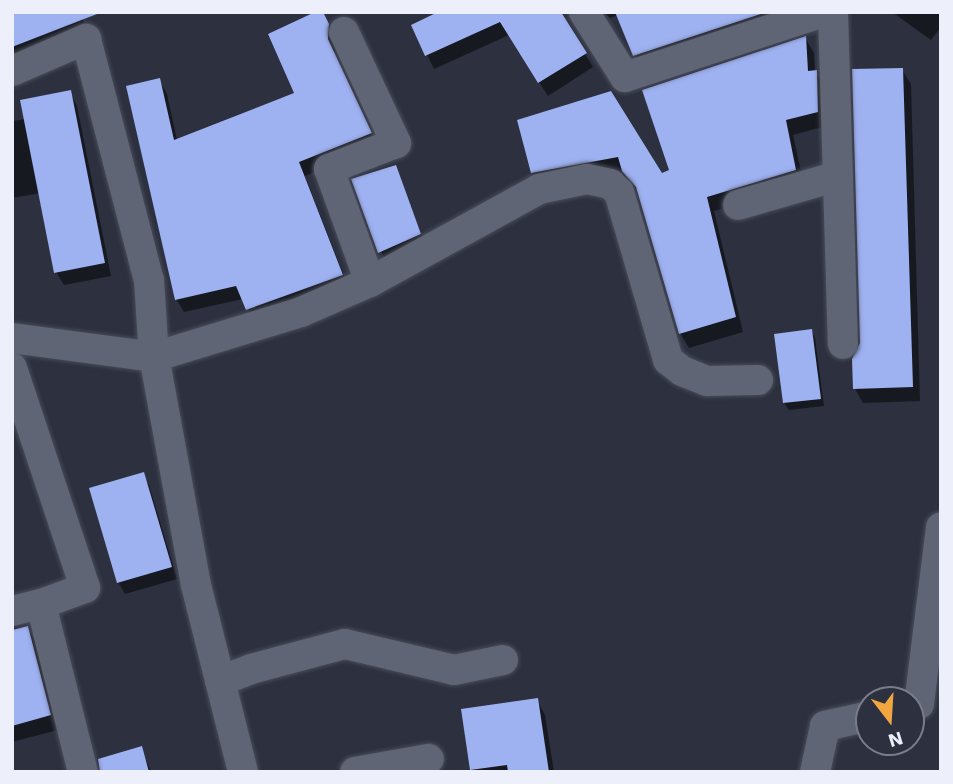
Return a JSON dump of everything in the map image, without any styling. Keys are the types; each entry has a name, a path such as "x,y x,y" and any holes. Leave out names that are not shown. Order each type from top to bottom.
{"street":[{"path":"584,12 625,77 824,12"},
{"path":"833,12 843,344"},
{"path":"344,32 396,144 329,169 370,282"},
{"path":"12,71 86,39 149,280 154,357 195,585 243,772"},
{"path":"738,205 838,176"},
{"path":"12,338 154,357 301,312 370,282 539,189 587,179 610,184 619,192 668,360 690,375 707,381 758,380"},
{"path":"12,368 85,588 12,611"},
{"path":"925,693 941,527"},
{"path":"41,604 83,772"},
{"path":"220,681 251,669 345,644 454,670 503,660"},
{"path":"815,772 825,726 855,719"},
{"path":"355,772 429,760"}],"building":[{"path":"12,12 97,12 97,14 12,47"},
{"path":"315,12 323,12 329,24 328,39 372,133 299,162 343,275 246,310 236,286 175,300 126,86 160,78 174,140 294,93 268,34"},
{"path":"438,12 561,12 587,53 538,83 500,22 425,56 411,25"},
{"path":"615,12 767,12 633,56"},
{"path":"806,36 808,71 817,70 818,112 786,120 796,170 707,197 736,317 679,334 636,187 622,171 618,157 531,173 517,120 611,91 662,173 669,170 642,90"},
{"path":"903,68 913,387 853,389 852,359 860,343 852,69"},
{"path":"71,90 105,263 54,273 20,100"},
{"path":"396,165 421,234 378,253 351,179"},
{"path":"812,329 821,399 783,403 774,334"},
{"path":"144,472 172,567 117,583 89,488"},
{"path":"28,626 51,715 12,726 12,630"},
{"path":"538,698 549,772 508,772 507,765 470,770 461,709"},
{"path":"142,746 149,772 100,772 98,759"}]}
